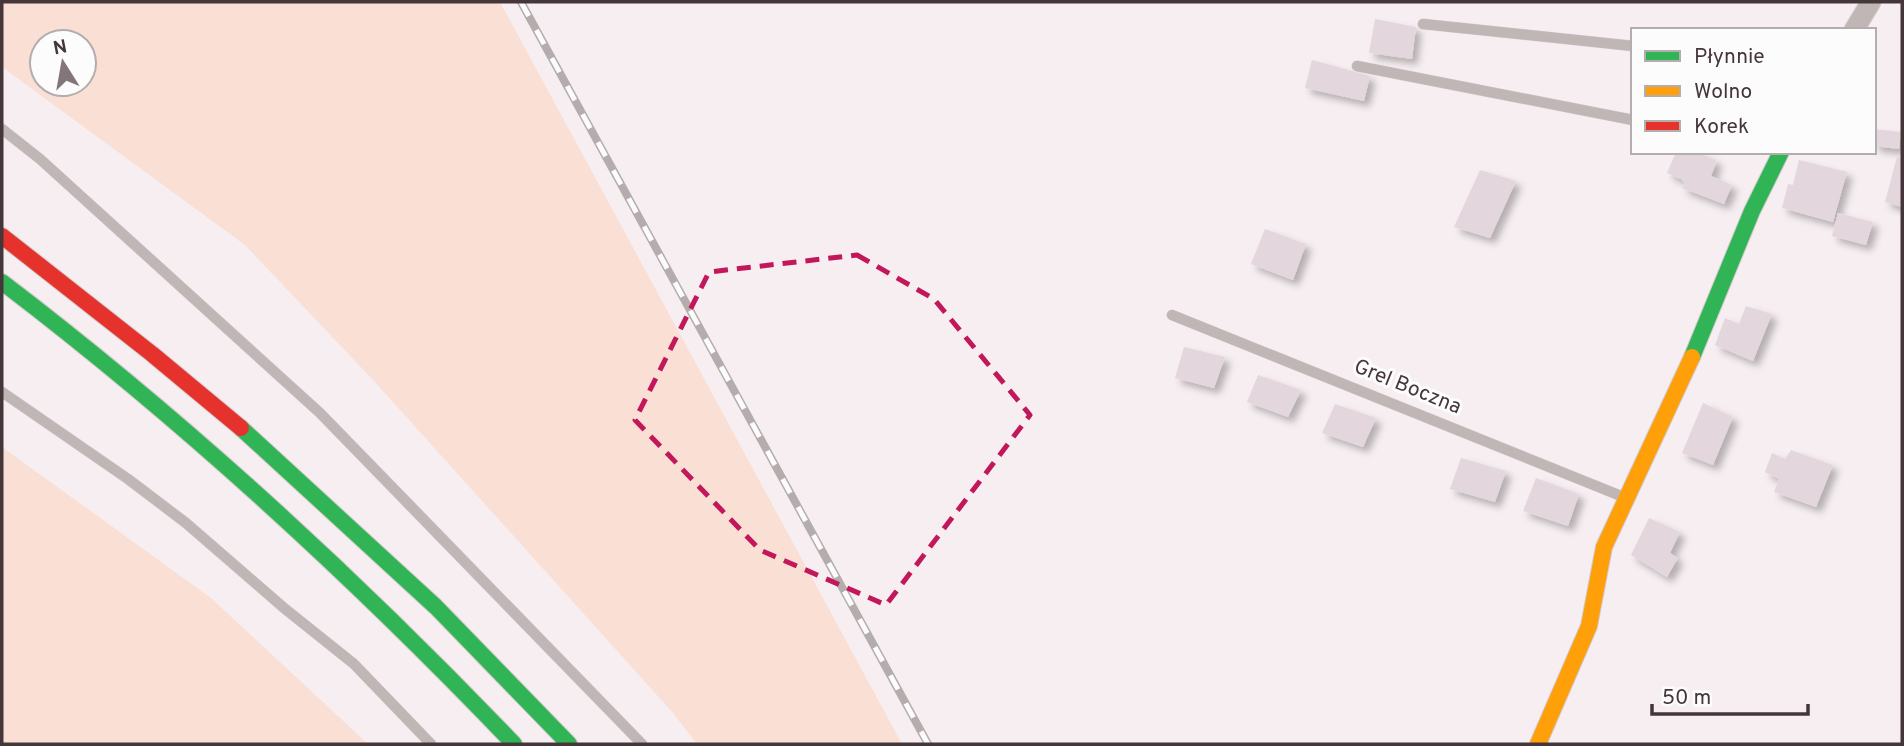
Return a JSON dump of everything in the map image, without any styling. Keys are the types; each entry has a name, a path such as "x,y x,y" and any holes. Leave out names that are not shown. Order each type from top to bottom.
{"main road":[{"path":"1538,744 1589,626 1604,547 1692,358 1752,211 1781,154"},
{"path":"2,236 107,315 328,503 399,569 569,744"},
{"path":"2,282 157,405 230,468 368,597 514,744"}],"street":[{"path":"1855,28 1871,2"}],"lane":[{"path":"1423,24 1631,46"},
{"path":"1357,66 1631,120"},
{"path":"2,129 40,159 320,413 642,744"},
{"name":"Grel Boczna","path":"1172,315 1628,499"},
{"path":"2,392 128,478 186,523 284,608 354,664 431,744"}],"highlighted area":[{"path":"857,255 934,299 1030,415 886,605 760,550 635,420 709,272"}],"shaded area":[{"path":"2,2 500,2 902,744 697,744 673,713 374,381 245,245 44,98 98,98 98,28 28,28 28,86 2,67"},
{"path":"2,447 211,598 368,744 2,744"}],"building":[{"path":"1375,19 1416,27 1412,59 1369,53"},
{"path":"1312,60 1370,76 1364,101 1305,88"},
{"path":"1876,129 1901,132 1899,149 1876,146"},
{"path":"1675,154 1702,154 1717,161 1711,176 1732,185 1724,204 1682,188 1685,183 1681,179 1667,173"},
{"path":"1897,157 1902,158 1902,207 1885,202"},
{"path":"1799,160 1847,172 1833,222 1782,208 1788,184 1793,185"},
{"path":"1480,170 1516,181 1490,238 1454,227"},
{"path":"1838,213 1873,222 1866,245 1832,236"},
{"path":"1265,229 1306,244 1293,280 1251,264"},
{"path":"1746,306 1772,314 1753,361 1715,345 1725,318 1739,324"},
{"path":"1184,347 1225,357 1214,388 1175,378"},
{"path":"1258,375 1301,390 1288,417 1247,402"},
{"path":"1703,403 1733,417 1713,465 1682,453"},
{"path":"1335,404 1376,418 1363,447 1322,433"},
{"path":"1791,450 1833,465 1816,507 1774,492 1779,479 1765,472 1772,453 1785,459"},
{"path":"1461,458 1506,471 1495,502 1450,489"},
{"path":"1536,478 1579,494 1568,526 1523,511"},
{"path":"1649,518 1680,532 1670,553 1678,558 1667,577 1631,555"}],"railway":[{"path":"521,2 928,744"}],"traffic: fast":[{"path":"1692,357 1752,211 1780,154"},
{"path":"2,282 137,390 267,503 392,621 514,744"},
{"path":"241,428 436,607 569,744"}],"traffic: slow":[{"path":"1538,744 1589,626 1604,547 1692,357"}],"traffic: jam":[{"path":"2,236 241,428"}]}
